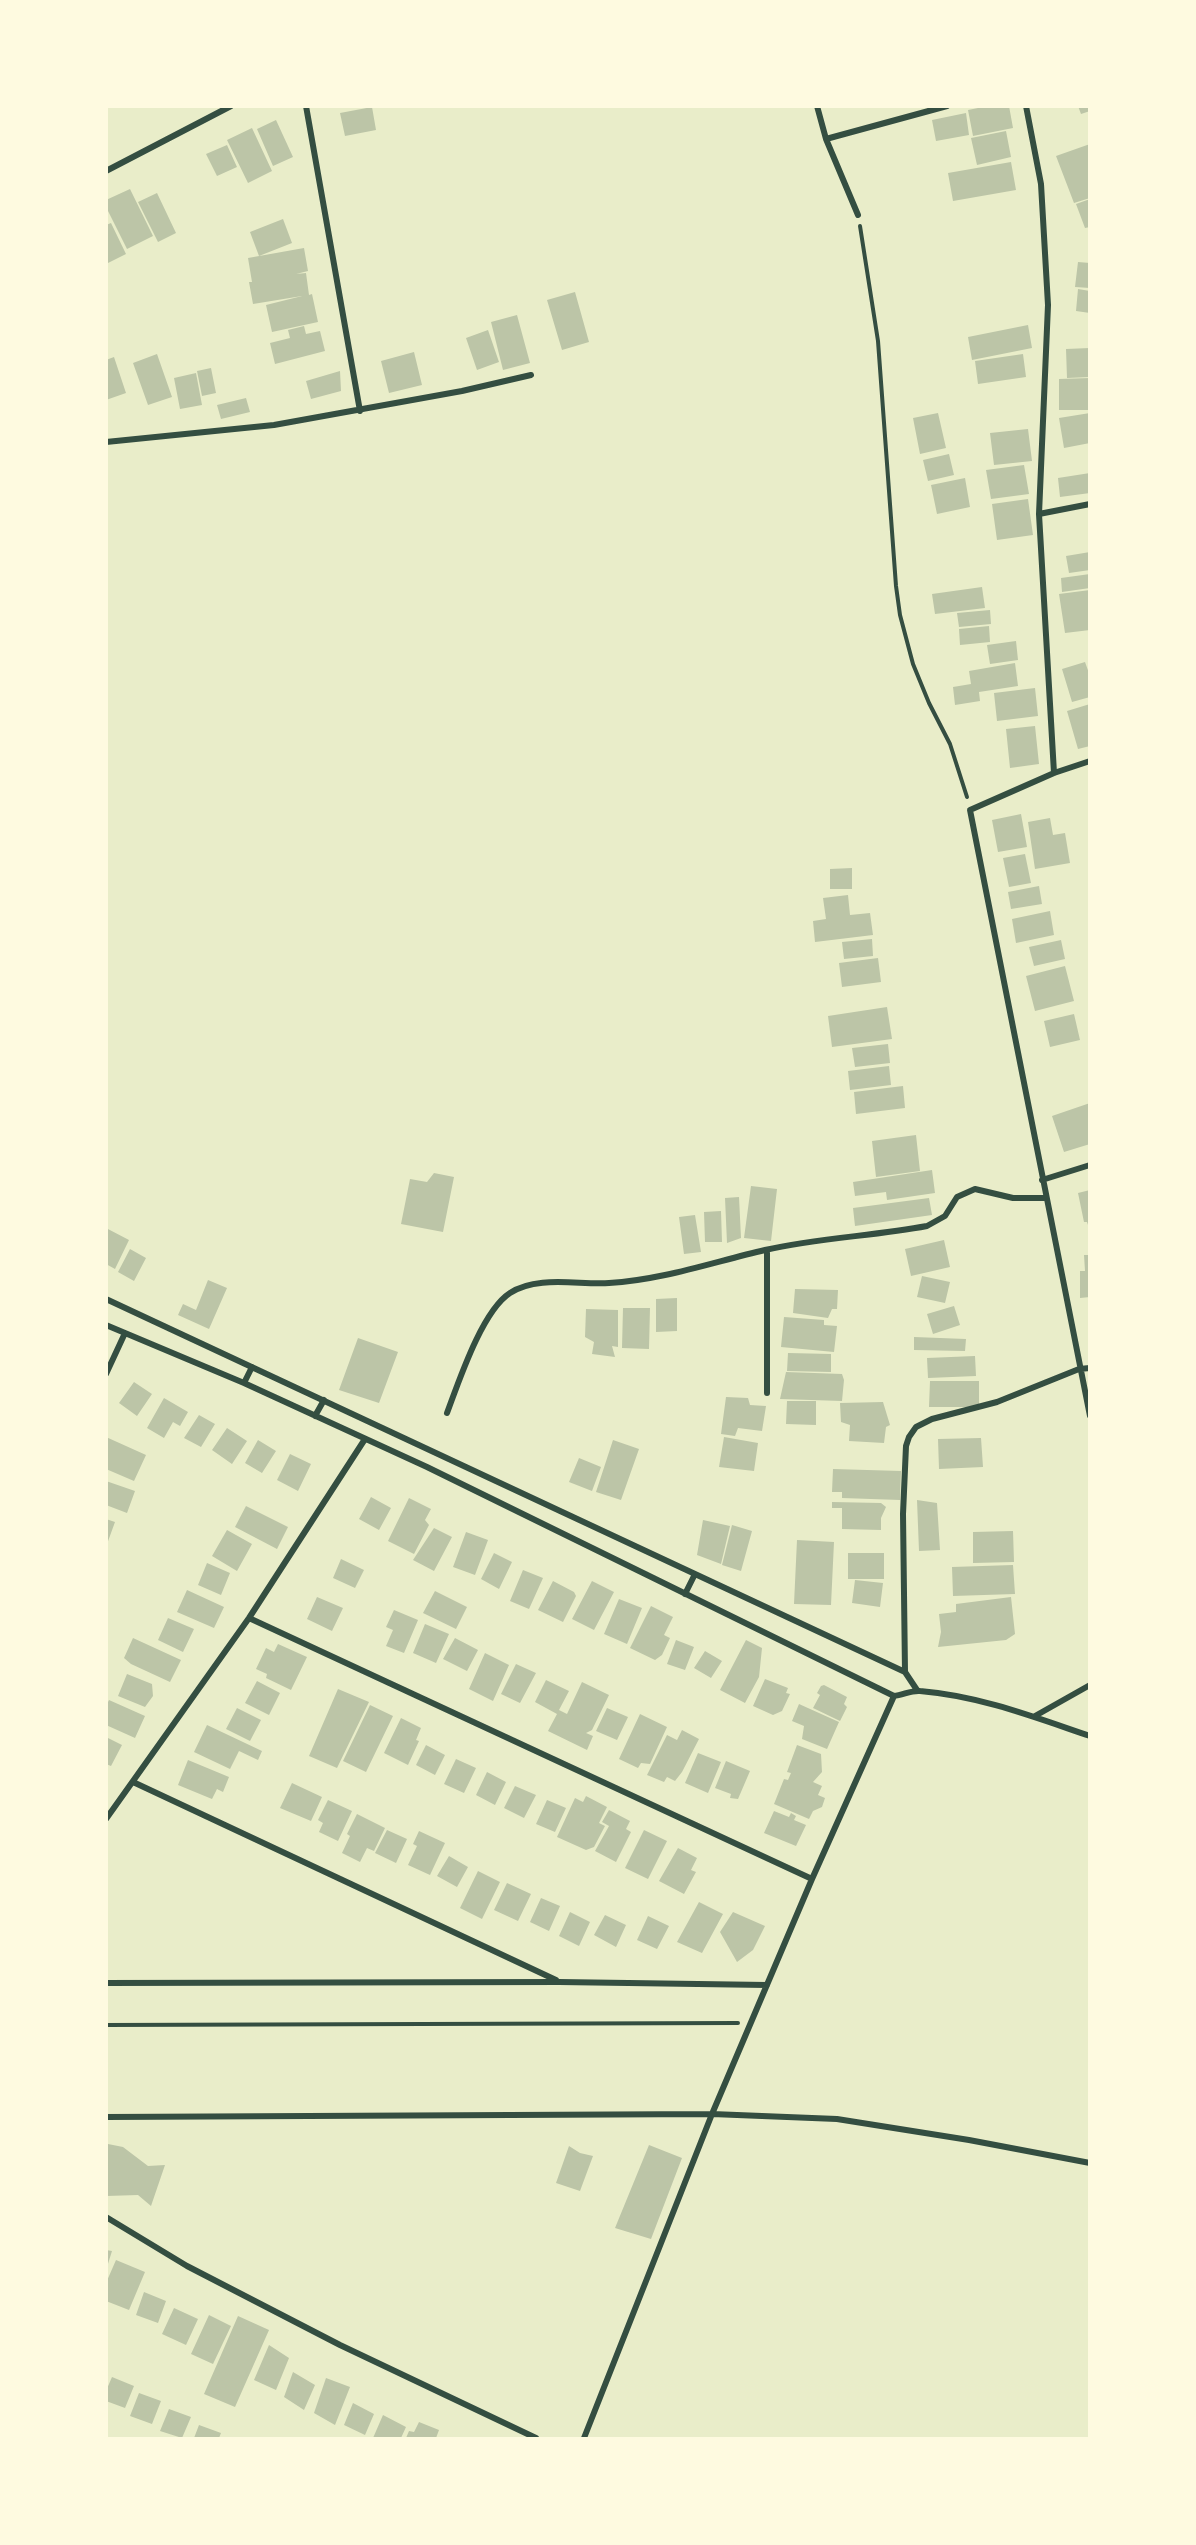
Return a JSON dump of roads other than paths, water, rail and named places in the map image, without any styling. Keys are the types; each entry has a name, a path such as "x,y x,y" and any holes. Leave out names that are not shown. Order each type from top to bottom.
{"street":[{"path":"106,171 231,106"},
{"path":"306,106 360,411"},
{"path":"817,106 826,139 858,215"},
{"path":"826,139 947,106"},
{"path":"1026,106 1041,184 1048,305 1039,514 1054,773"},
{"path":"106,442 274,425 360,411 531,375"},
{"path":"1039,514 1089,504"},
{"path":"1089,762 1054,773 970,810 1089,1416"},
{"path":"1042,1180 1089,1165"},
{"path":"447,1413 481,1331 499,1302 511,1292 541,1283 592,1284 651,1279 767,1250 927,1226 945,1216 957,1197 975,1189 1013,1198 1046,1198"},
{"path":"767,1250 767,1393"},
{"path":"106,1299 905,1672 917,1690"},
{"path":"106,1324 365,1438 894,1696 917,1690 1005,1707 1089,1736"},
{"path":"106,1374 125,1333"},
{"path":"244,1383 252,1367"},
{"path":"905,1672 903,1514 906,1446 909,1437 916,1427 932,1419 997,1402 1079,1369 1089,1368"},
{"path":"315,1416 324,1400"},
{"path":"106,1819 249,1618 365,1438"},
{"path":"685,1594 695,1574"},
{"path":"249,1618 812,1879"},
{"path":"1035,1716 1089,1685"},
{"path":"584,2439 750,2022 894,1696"},
{"path":"133,1782 559,1982"},
{"path":"106,1983 559,1982 767,1985"},
{"path":"106,2116 712,2114 837,2119 969,2140 1089,2163"},
{"path":"106,2217 197,2272 340,2345 536,2439"}]}
